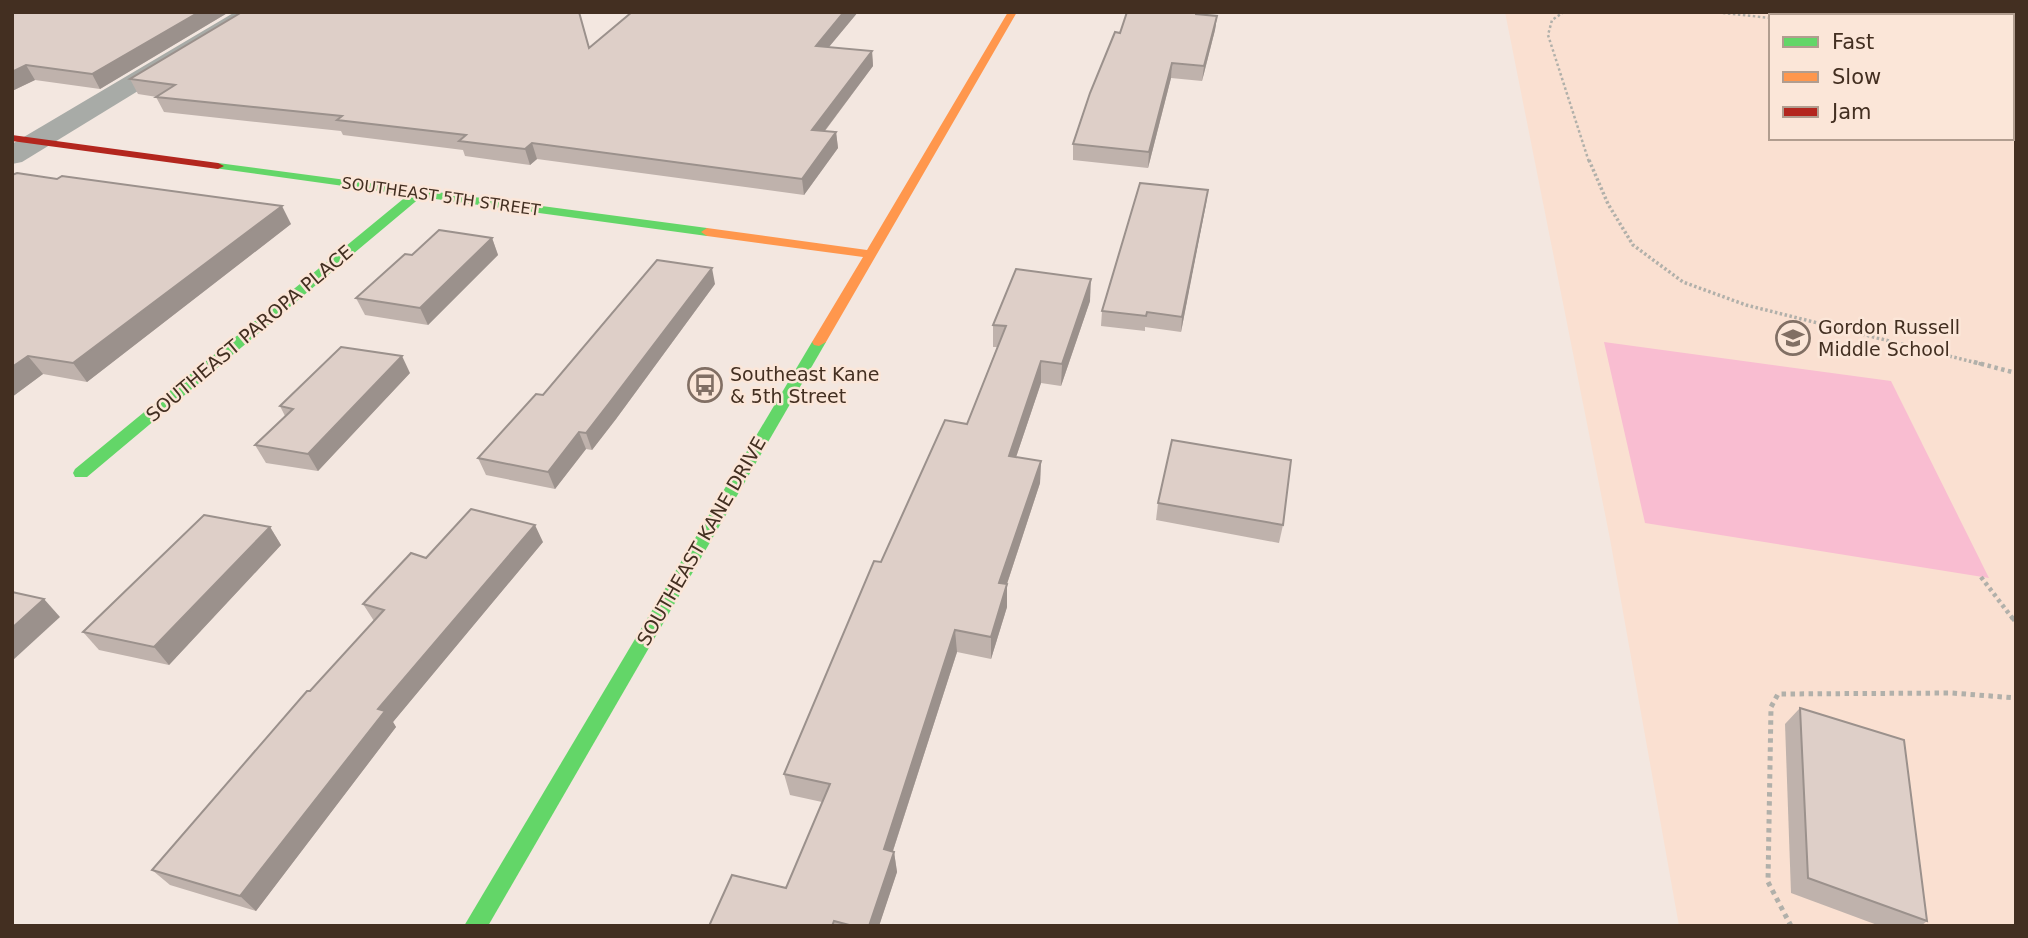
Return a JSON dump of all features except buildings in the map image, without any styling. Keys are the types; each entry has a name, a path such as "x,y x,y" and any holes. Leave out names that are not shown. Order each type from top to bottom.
{"street":[{"path":"12,156 25,140 251,12"},
{"name":"SOUTHEAST KANE DRIVE","path":"475,926 1013,12"},
{"name":"SOUTHEAST 5TH STREET","path":"25,140 870,254"},
{"name":"SOUTHEAST PAROPA PLACE","path":"81,473 418,193"}],"path":[{"path":"1564,12 1552,20 1548,34 1550,49 1583,147 1623,231 1633,245 1658,266 1683,282 1746,305 2016,373"},
{"path":"1713,12 1769,18"},
{"path":"1981,577 2016,622"},
{"path":"1791,926 1768,882 1771,707 1779,694 1952,693 2016,698"}],"shaded area":[{"name":"Gordon Russell Middle School","path":"1505,12 1916,14 1769,14 1769,140 2014,140 2016,22 2016,926 1679,926 1610,539"},
{"path":"1604,342 1891,381 1989,578 1645,523"}],"traffic: fast":[{"path":"218,166 707,232"},
{"path":"81,473 418,193"},
{"path":"475,926 819,342"}],"traffic: slow":[{"path":"819,342 1013,12"},
{"path":"707,232 870,254"}],"traffic: jam":[{"path":"12,138 218,166"}],"place":[{"name":"Gordon Russell Middle School","path":"1793,338"},
{"name":"Southeast Kane & 5th Street","path":"705,385"}]}
